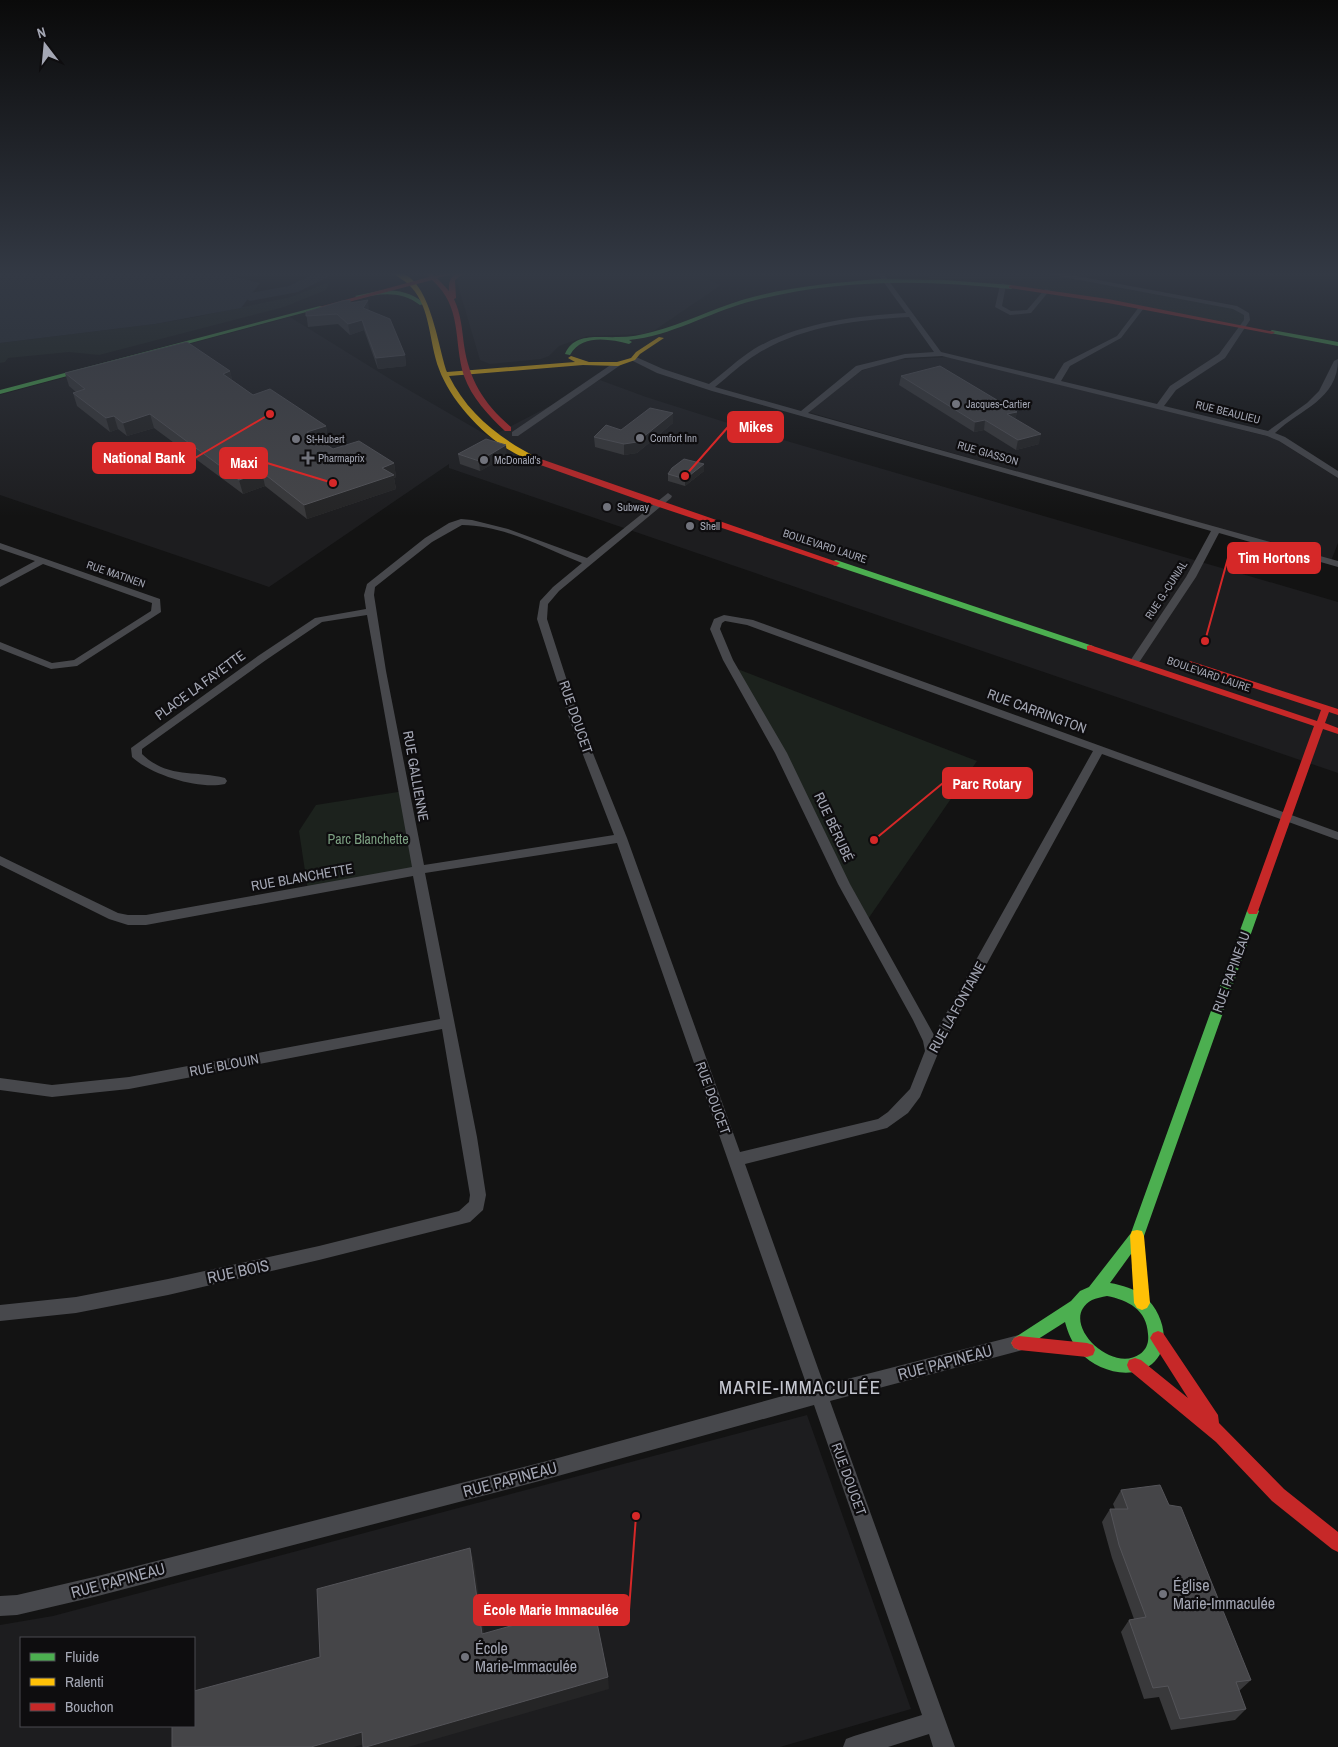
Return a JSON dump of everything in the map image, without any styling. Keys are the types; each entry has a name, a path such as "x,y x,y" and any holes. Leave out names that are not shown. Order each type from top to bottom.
{"main road":[{"path":"0,392 140,355"},
{"name":"BOULEVARD LAURE","path":"439,355 445,374 461,404 476,420 515,450 540,462 663,500 1338,731"},
{"path":"464,355 467,372 475,392 492,416 519,436"},
{"path":"539,365 567,355"},
{"path":"569,355 585,364"},
{"path":"445,374 539,365 618,364 636,356"},
{"name":"BOULEVARD LAURE","path":"538,448 663,500 788,534"},
{"name":"BOULEVARD LAURE","path":"1172,658 1338,712"},
{"name":"RUE PAPINEAU","path":"1137,1236 1326,708"},
{"path":"1095,1290 1137,1236"},
{"path":"1137,1236 1142,1304"},
{"path":"1107,1288 1131,1296 1142,1304 1151,1314 1158,1338 1155,1350 1147,1359 1135,1365 1110,1364 1087,1350 1079,1340 1072,1317 1074,1307 1086,1293 1107,1288"},
{"path":"1019,1343 1074,1307"},
{"path":"1158,1338 1222,1436"},
{"path":"1019,1343 1087,1350"},
{"path":"1135,1365 1222,1436 1278,1495 1338,1543"}],"street":[{"path":"710,387 754,355"},
{"name":"RUE BEAULIEU","path":"802,414 859,368 905,356 930,355"},
{"name":"RUE BEAULIEU","path":"941,355 1270,434 1282,439 1338,474"},
{"path":"1057,381 1067,365 1086,355"},
{"path":"1159,406 1173,388 1223,355"},
{"name":"RUE GIASSON","path":"636,356 660,371 802,414 1216,530 1337,561"},
{"path":"1270,434 1278,425 1323,393 1338,361"},
{"path":"585,364 593,369 596,378"},
{"path":"519,436 596,378 618,364"},
{"name":"RUE DOUCET","path":"663,500 556,589 543,604 541,610 542,620 575,720 620,838 944,1747"},
{"name":"RUE GALLIENNE","path":"470,1211 477,1205 478,1195 469,1137 371,611 370,586 439,533 452,524 461,522 480,523 589,562"},
{"name":"RUE G.-CUNIAL","path":"1135,661 1191,577 1216,530"},
{"name":"RUE MATINEN","path":"0,546 158,601 156,612 76,663 52,666 0,645"},
{"path":"0,584 42,561"},
{"name":"PLACE LA FAYETTE","path":"221,781 192,779 151,768 136,755 137,748 262,658 319,620 371,611"},
{"name":"RUE CARRINGTON","path":"724,618 749,622 1338,836"},
{"name":"RUE BÉRUBÉ","path":"724,618 718,621 715,629 728,660 785,761 844,884 920,1020 930,1041 932,1051"},
{"name":"RUE LA FONTAINE","path":"735,1160 882,1124 899,1114 910,1102 932,1051 1100,750"},
{"name":"RUE BLANCHETTE","path":"0,860 114,916 128,920 146,920 418,871 620,838"},
{"name":"RUE BLOUIN","path":"0,1084 52,1091 129,1083 447,1023"},
{"name":"RUE BOIS","path":"0,1313 76,1306 168,1287 442,1224 464,1217 470,1211"},
{"name":"RUE PAPINEAU","path":"0,1606 17,1605 94,1587 547,1470 1019,1343"},
{"path":"854,1747 935,1722"}],"shaded area":[{"path":"150,355 351,355 490,437 600,380 646,397 753,431 1338,602 1338,773 449,468 449,464 269,587 0,495 0,395"},
{"path":"478,355 550,355 541,359 490,364 480,360"},
{"path":"950,357 1274,438 1338,478 1338,543 1331,561 808,412 861,371 894,360"},
{"path":"807,1415 911,1709 780,1747 0,1747 0,1625 53,1616"}],"green space":[{"path":"0,355 43,355 8,358 5,362 0,363"},
{"path":"735,668 977,761 868,919"},
{"name":"Parc Blanchette","path":"404,791 418,874 308,891 299,831 316,805"}],"building":[{"path":"138,355 206,355 230,371 223,374 253,395 270,389 326,426 307,432 333,449 359,441 394,463 382,468 394,475 304,505 262,472 239,480 150,414 123,423 114,416 106,418 73,393 85,389 65,373"},
{"path":"375,355 405,355 376,358"},
{"path":"940,366 1017,412 1007,414 1041,434 1018,440 985,420 975,422 901,376"},
{"path":"650,408 673,413 637,442 624,444 594,437 606,425 621,430"},
{"path":"486,439 506,445 479,461 458,454"},
{"path":"684,459 704,464 685,479 668,474 672,468"},
{"name":"Église Marie-Immaculée","path":"1160,1485 1169,1505 1181,1507 1251,1680 1236,1682 1246,1709 1180,1719 1168,1686 1153,1688 1129,1620 1146,1617 1119,1545 1110,1509 1128,1509 1121,1490"},
{"name":"École Marie-Immaculée","path":"470,1548 482,1634 593,1603 608,1677 366,1747 363,1747 362,1732 311,1747 172,1747 172,1727 195,1727 195,1691 320,1657 317,1589"}],"traffic: fast":[{"path":"0,392 142,355"},
{"path":"836,563 1090,648"},
{"path":"1095,1290 1137,1236 1253,911"},
{"path":"1107,1289 1124,1293 1135,1299 1145,1306 1150,1313 1154,1321 1156,1338 1155,1347 1145,1360 1130,1366 1115,1365 1100,1359 1086,1348 1077,1335 1072,1321 1075,1308 1085,1296 1107,1289"},
{"path":"1019,1343 1074,1307"}],"traffic: slow":[{"path":"438,355 450,386 469,412 506,444 535,460"},
{"path":"571,358 588,364 618,364 633,359 637,355"},
{"path":"445,374 582,363"},
{"path":"1137,1236 1142,1303"}],"traffic: jam":[{"path":"462,355 467,374 478,397 489,411 508,429"},
{"path":"535,460 836,563"},
{"path":"1090,648 1338,731"},
{"path":"1187,663 1338,712"},
{"path":"1253,911 1326,708"},
{"path":"1158,1338 1212,1421"},
{"path":"1019,1343 1087,1350"},
{"path":"1135,1365 1222,1436 1278,1495 1338,1543"}],"place":[{"name":"Jacques-Cartier","path":"956,404"},
{"name":"National Bank","path":"270,414"},
{"name":"Comfort Inn","path":"640,438"},
{"name":"St-Hubert","path":"296,439"},
{"name":"Pharmaprix","path":"308,458"},
{"name":"McDonald's","path":"484,460"},
{"name":"Mikes","path":"685,476"},
{"name":"Maxi","path":"333,483"},
{"name":"Subway","path":"607,507"},
{"name":"Shell","path":"690,526"},
{"name":"Tim Hortons","path":"1205,641"},
{"name":"Parc Rotary","path":"874,840"},
{"name":"École Marie Immaculée","path":"636,1516"},
{"name":"Église Marie-Immaculée","path":"1163,1594"},
{"name":"École Marie-Immaculée","path":"465,1657"}],"district":[{"name":"MARIE-IMMACULÉE","path":"800,1387"}]}
